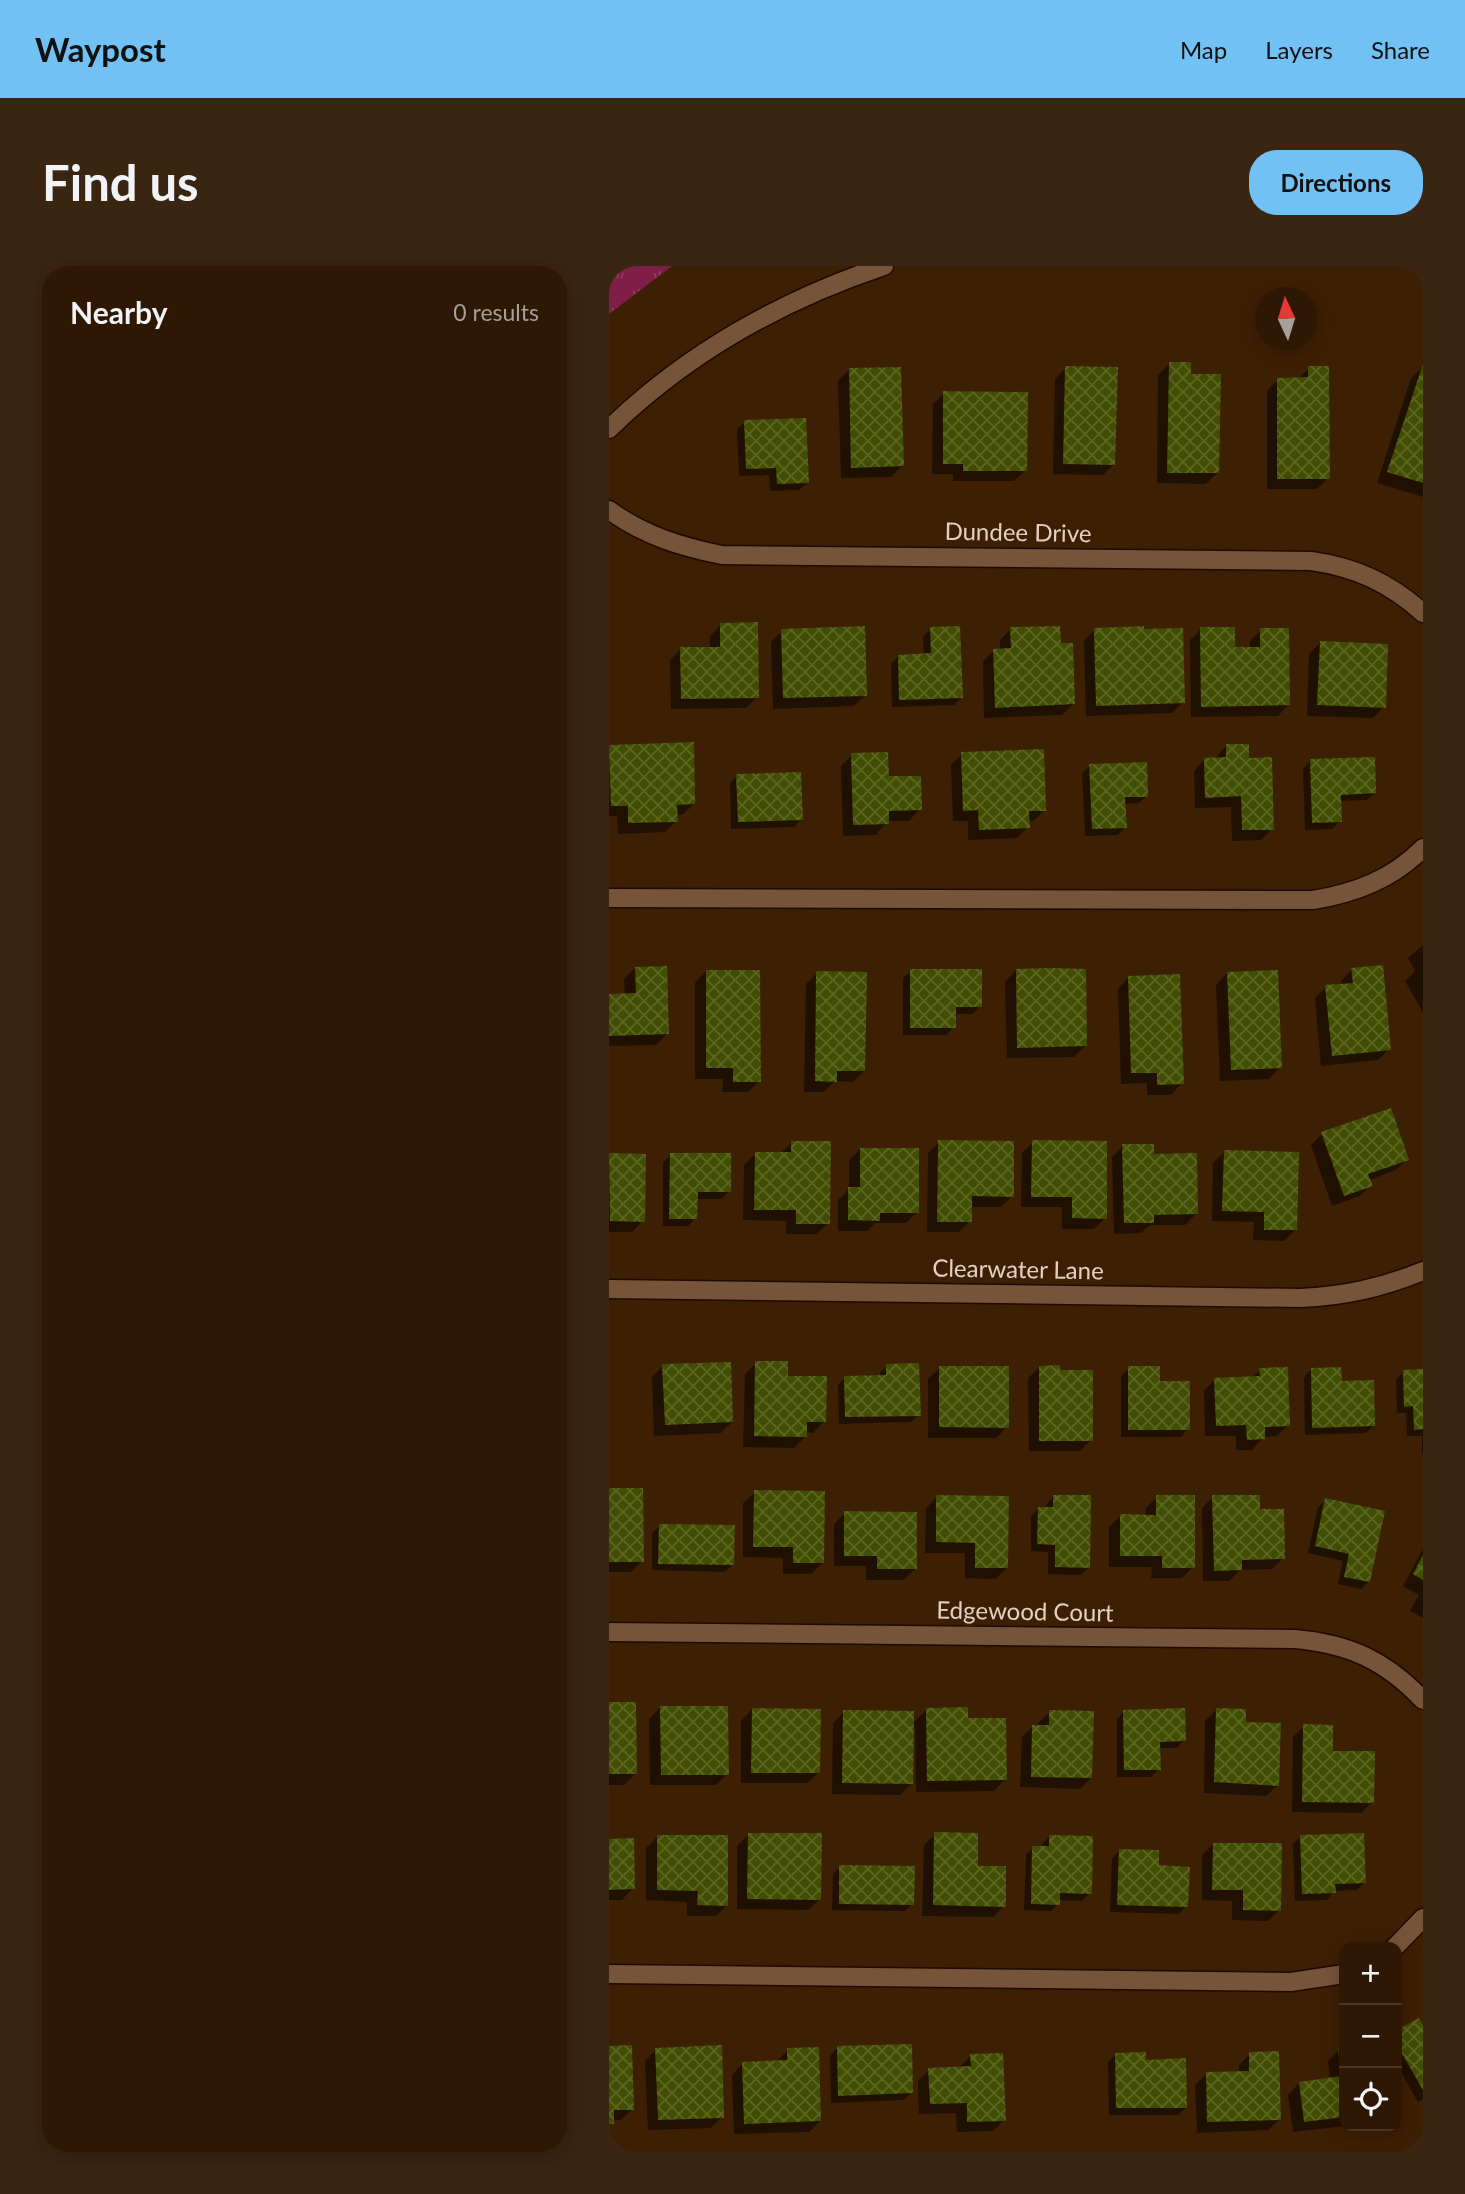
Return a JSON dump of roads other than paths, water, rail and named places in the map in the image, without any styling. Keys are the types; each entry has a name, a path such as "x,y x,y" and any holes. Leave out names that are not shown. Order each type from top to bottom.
{"street":[{"path":"609,429 658,386 734,335 812,292 884,266"},
{"name":"Dundee Drive","path":"609,510 653,536 687,548 722,555 1311,561 1354,570 1374,578 1423,613"},
{"path":"609,898 1313,900 1340,896 1365,888 1411,860 1423,848"},
{"name":"Clearwater Lane","path":"609,1289 1300,1298 1339,1296 1375,1288 1423,1271"},
{"name":"Edgewood Court","path":"609,1632 1294,1639 1328,1644 1359,1653 1397,1675 1423,1700"},
{"path":"1400,1942 1423,1918"},
{"path":"609,1974 1291,1982 1339,1975"}]}
